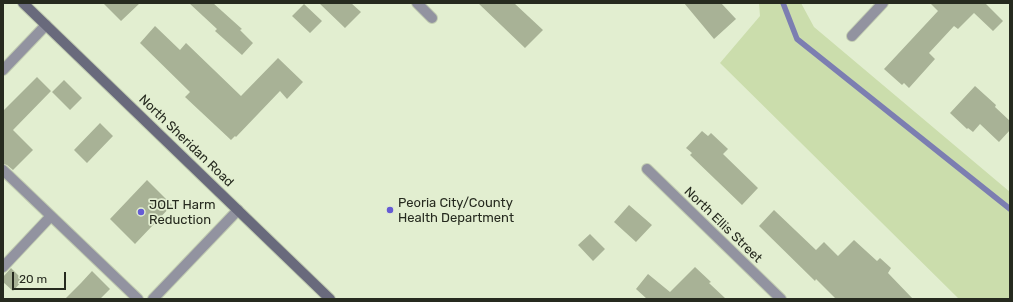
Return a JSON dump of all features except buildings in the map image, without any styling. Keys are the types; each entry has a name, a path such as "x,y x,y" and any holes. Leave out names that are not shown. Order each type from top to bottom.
{"main road":[{"name":"North Sheridan Road","path":"23,3 330,299"}],"street":[{"path":"417,3 432,18"},
{"path":"852,36 883,3"},
{"path":"3,70 46,25"},
{"name":"North Ellis Street","path":"647,169 781,299"},
{"path":"3,170 138,299"},
{"path":"153,299 238,210"},
{"path":"3,266 51,216"}],"green space":[{"path":"759,3 801,3 814,27 1010,192 1010,299 959,299 720,63 760,16"}],"waterway":[{"path":"783,3 797,39 1010,209"}],"place":[{"name":"Peoria City/County Health Department","path":"390,210"},
{"name":"JOLT Harm Reduction","path":"141,212"}]}
